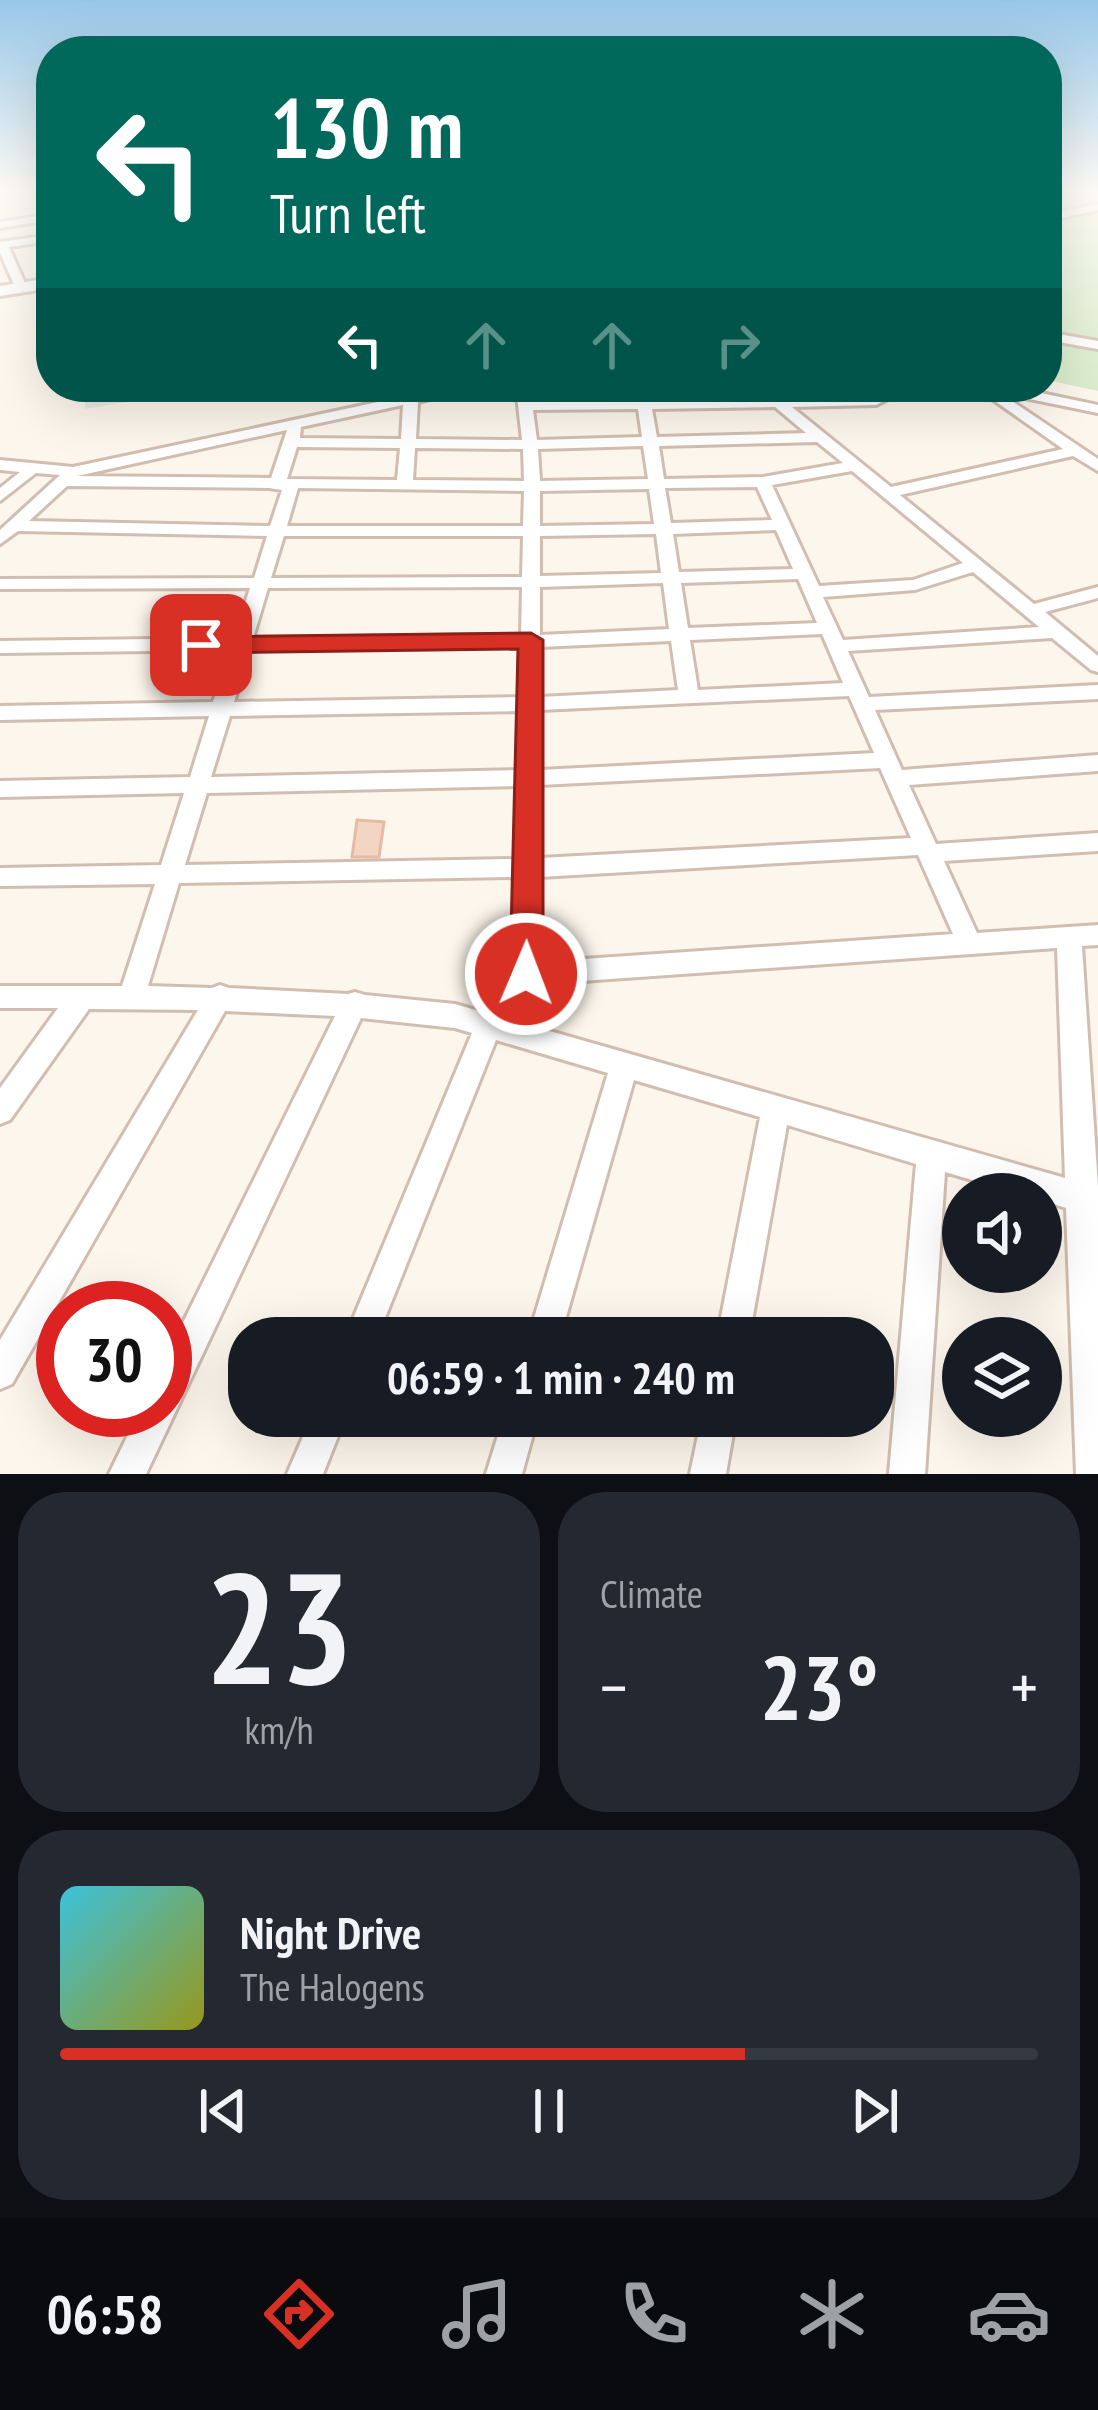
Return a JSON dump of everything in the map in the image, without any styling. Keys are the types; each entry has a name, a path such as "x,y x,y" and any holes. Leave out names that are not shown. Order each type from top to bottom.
{"street":[{"path":"7,258 21,288"},
{"path":"0,294 36,287"},
{"path":"0,294 36,288"},
{"path":"1062,337 1096,340"},
{"path":"0,539 68,477 397,402"},
{"path":"405,487 411,402"},
{"path":"525,402 531,486 526,1034"},
{"path":"644,402 689,697"},
{"path":"759,402 827,402"},
{"path":"1004,402 1098,466"},
{"path":"1062,402 1098,409"},
{"path":"778,403 1098,666"},
{"path":"132,998 275,533 297,424"},
{"path":"291,442 530,445 819,436"},
{"path":"886,493 1076,451"},
{"path":"0,465 68,477 405,487 763,482 854,466"},
{"path":"0,496 30,471"},
{"path":"763,482 968,944"},
{"path":"15,526 531,533 781,525"},
{"path":"0,584 670,579 915,585 972,566"},
{"path":"1029,611 1098,592"},
{"path":"0,647 1055,632"},
{"path":"0,712 1098,692"},
{"path":"0,789 1098,763"},
{"path":"0,877 528,868 1098,842"},
{"path":"526,974 1083,936 1094,1474"},
{"path":"0,1372 220,996"},
{"path":"0,997 220,996 355,1004 489,1025 1091,1200"},
{"path":"0,1111 82,997"},
{"path":"192,1339 355,1004"},
{"path":"370,1317 489,1025"},
{"path":"550,1317 626,1063"},
{"path":"737,1317 776,1107"},
{"path":"907,1474 932,1153"},
{"path":"127,1474 145,1437"},
{"path":"305,1474 320,1437"},
{"path":"504,1474 515,1437"},
{"path":"708,1474 714,1437"}],"shaded area":[{"path":"84,402 125,402 86,409"}],"green space":[{"path":"1062,258 1098,258 1098,391 1062,383"}],"building":[{"path":"357,820 384,822 379,857 352,857"}],"route":[{"path":"201,645 531,640 526,974"}]}
